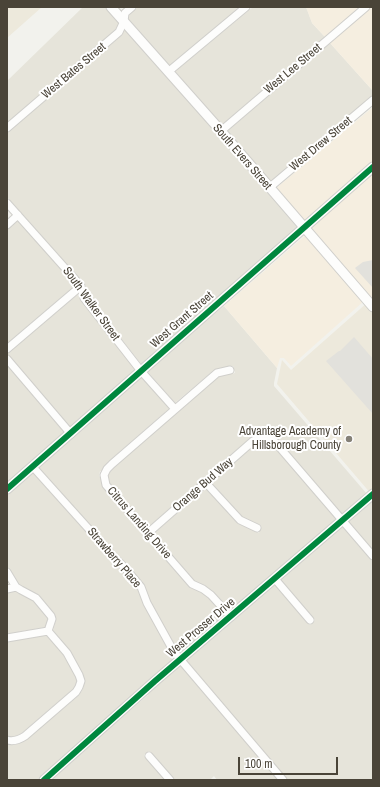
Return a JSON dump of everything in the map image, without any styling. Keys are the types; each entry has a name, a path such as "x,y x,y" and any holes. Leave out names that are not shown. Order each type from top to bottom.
{"street":[{"name":"South Evers Street","path":"111,7 221,131 373,307"},
{"name":"West Bates Street","path":"7,128 120,32 124,21 125,12 132,7"},
{"path":"168,72 246,7"},
{"name":"West Lee Street","path":"221,131 366,7"},
{"name":"West Drew Street","path":"270,188 373,100"},
{"name":"West Grant Street","path":"7,489 373,167"},
{"name":"South Walker Street","path":"7,203 81,286 84,298 141,371 175,409"},
{"path":"7,224 18,215"},
{"path":"7,349 81,286"},
{"path":"7,359 70,434"},
{"name":"Citrus Landing Drive","path":"230,370 217,373 112,464 104,475 106,485 192,584 211,595 231,617"},
{"name":"Orange Bud Way","path":"148,534 253,441 259,438 270,438 275,442 342,521"},
{"name":"Strawberry Place","path":"33,467 141,587 169,643 180,660 283,780"},
{"path":"206,483 240,520 256,528"},
{"name":"West Prosser Drive","path":"44,780 180,660 373,494"},
{"path":"342,521 373,556"},
{"path":"7,572 16,587 36,598 51,616 52,619 48,631"},
{"path":"275,579 310,620"},
{"path":"7,589 16,587"},
{"path":"7,638 48,631"},
{"path":"7,740 14,741 21,739 76,692 79,687 81,681 76,669 67,653 48,631"},
{"path":"149,756 170,780"}],"shaded area":[{"path":"7,7 42,7 7,38"},
{"path":"83,7 106,7 119,22 116,30 7,123 7,81"},
{"path":"138,7 240,7 168,67 127,21 128,15"},
{"path":"253,7 306,7 312,23 325,37 221,126 173,73"},
{"path":"306,7 360,7 325,37 312,23"},
{"path":"373,7 373,91 330,43"},
{"path":"125,28 298,227 142,365 88,297 85,288 86,286 7,197 7,133 122,35"},
{"path":"330,43 373,91 373,95 270,183 226,132"},
{"path":"373,107 373,162 304,222 275,189"},
{"path":"373,172 373,302 309,228"},
{"path":"18,220 76,285 7,344 7,230"},
{"path":"306,235 364,301 291,366 284,358 280,358 277,368 224,306"},
{"path":"373,260 373,288 355,268 363,262"},
{"path":"79,293 136,370 70,428 7,354"},
{"name":"Advantage Academy of Hillsborough County","path":"368,302 373,307 372,495 277,384 282,360 291,370"},
{"path":"224,306 277,368 274,386 367,494 342,516 278,440 270,435 264,434 251,438 148,528 109,483 107,476 114,467 219,376 235,373 233,366 214,370 175,403 147,371 179,342"},
{"path":"354,337 373,359 373,414 326,361 340,351"},
{"path":"7,364 65,433 7,484"},
{"path":"141,376 170,408 109,461 100,471 99,476 104,487 191,587 209,597 226,616 181,655 172,642 143,585 38,467"},
{"path":"265,441 273,445 337,520 231,612 213,592 194,581 153,534 206,488 238,523 259,533 261,526 242,517 211,483 255,444"},
{"path":"33,472 138,589 144,605 175,659 38,780 7,780 7,744 15,745 27,739 79,695 83,689 84,682 82,673 70,651 53,631 56,620 54,614 39,595 19,585 10,570 7,568 7,495"},
{"path":"373,499 373,551 347,521"},
{"path":"342,526 373,562 373,780 217,780 214,776 210,780 175,780 149,751 144,755 165,780 49,780 275,585 310,625 315,620 280,580"},
{"path":"15,591 34,601 48,617 49,619 46,627 7,634 7,593"},
{"path":"47,635 64,655 76,676 76,686 22,733 13,738 7,737 7,642"}],"cycle path":[{"path":"7,489 373,167"},
{"path":"44,780 155,681 373,494"}],"place":[{"name":"Advantage Academy of Hillsborough County","path":"349,439"}]}
